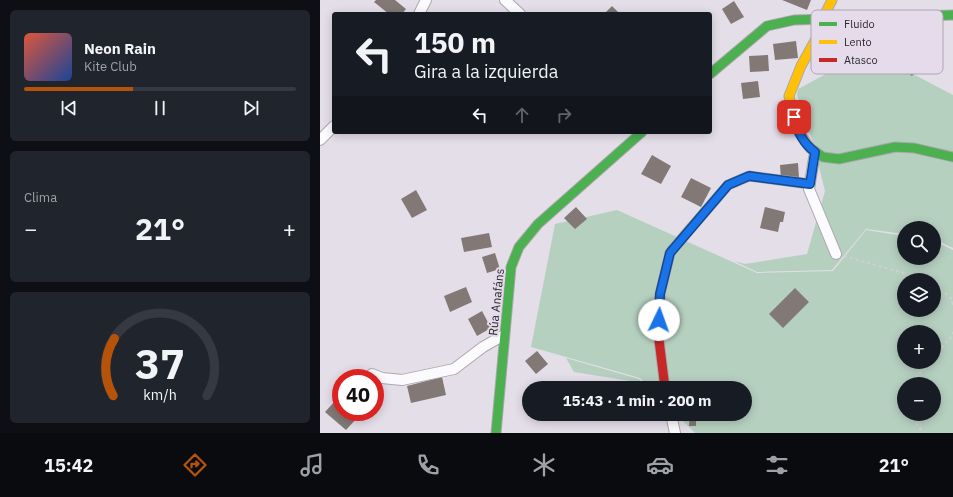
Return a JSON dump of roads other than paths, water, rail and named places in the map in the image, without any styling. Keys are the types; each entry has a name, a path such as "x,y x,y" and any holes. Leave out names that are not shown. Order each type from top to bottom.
{"street":[{"path":"420,12 426,0"},
{"path":"505,0 518,12"},
{"path":"827,10 832,0"},
{"path":"943,15 953,15"},
{"path":"712,72 767,26 794,20 811,20"},
{"path":"811,48 801,66 789,96 796,128 808,147 823,157 839,159 895,147 914,148 953,157"},
{"path":"320,140 332,128"},
{"name":"Rúa Anafáns","path":"496,433 511,266 519,247 538,224 640,134"},
{"path":"815,152 809,189 836,254"},
{"path":"664,381 658,325 660,294 670,253 728,185 749,176 810,184"},
{"path":"384,378 402,380 454,369 483,347 504,335"},
{"path":"672,421 675,433"}]}
